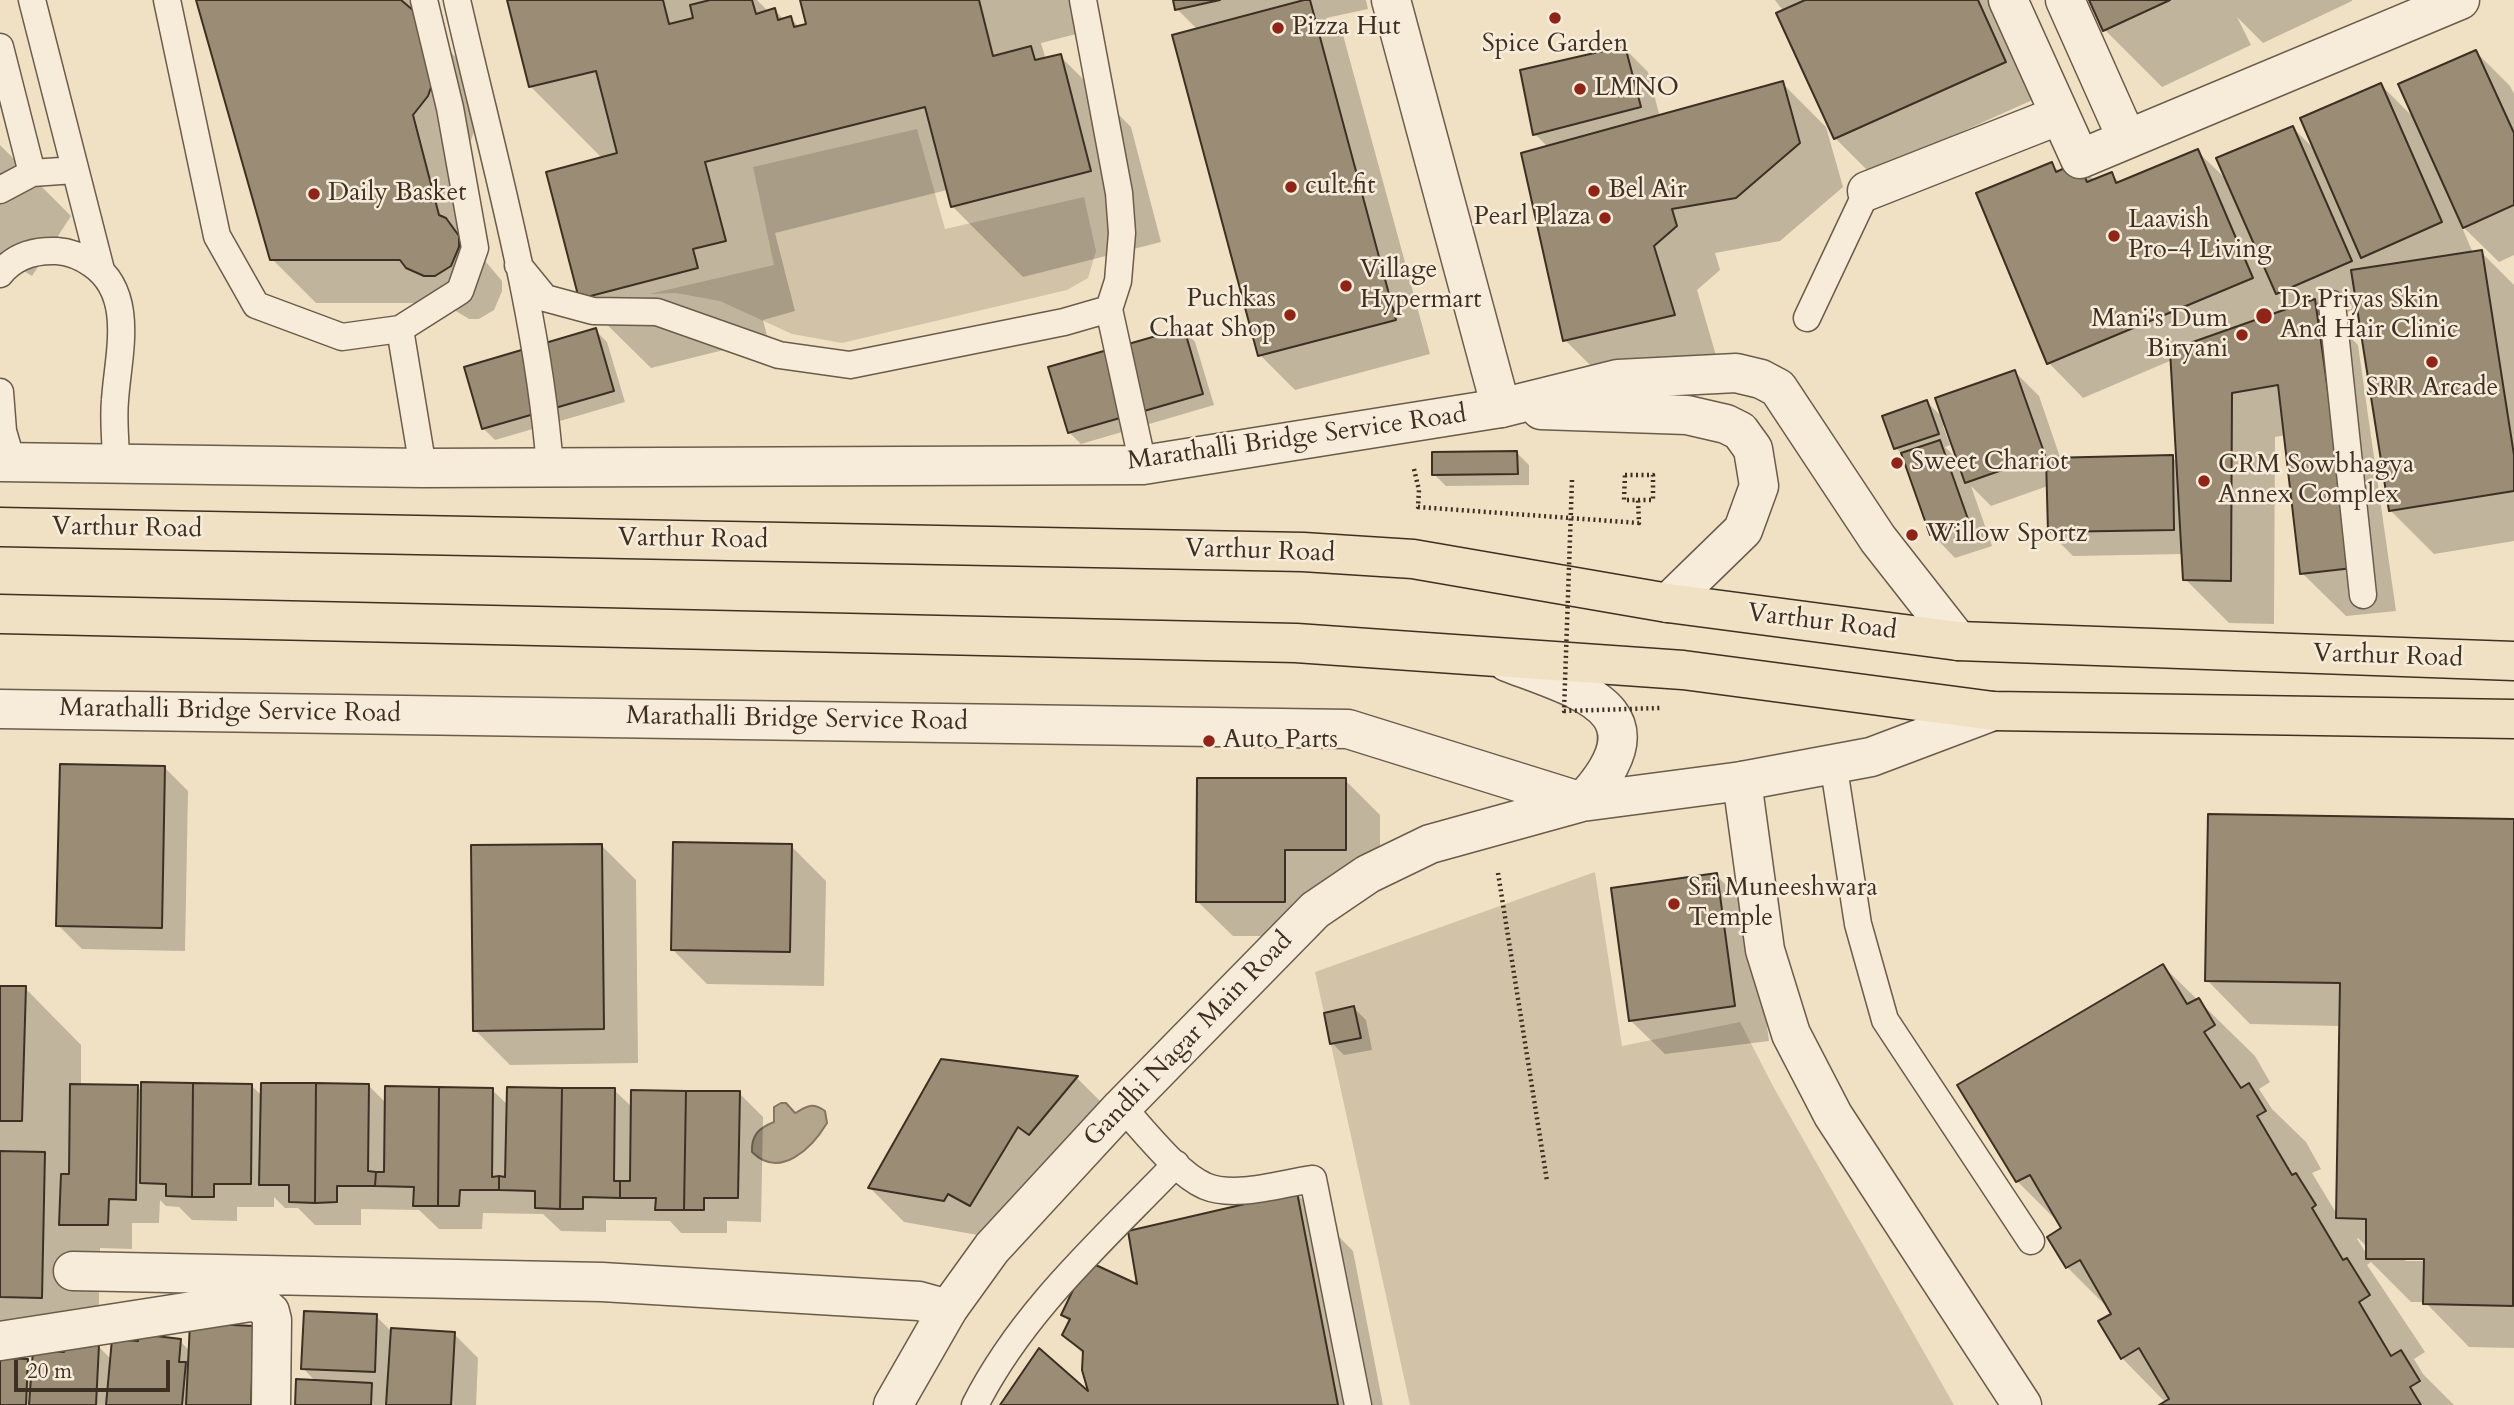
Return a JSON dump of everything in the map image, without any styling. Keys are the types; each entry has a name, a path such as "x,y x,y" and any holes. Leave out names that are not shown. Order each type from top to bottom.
{"main road":[{"name":"Varthur Road","path":"0,527 1303,552 1413,559 1668,603 1958,641 2514,661"},
{"path":"0,614 1296,643 1683,670 1993,711 2514,719"}],"street":[{"path":"1391,0 1501,408"},
{"path":"2008,0 2080,159 2127,139 2382,15 2460,0"},
{"path":"2065,0 2127,139"},
{"path":"1867,191 2060,115"},
{"name":"Marathalli Bridge Service Road","path":"6,462 424,468 1143,465 1501,408 1618,379 1736,373 1761,379 1778,388 1878,539 1958,641"},
{"name":"Marathalli Bridge Service Road","path":"1501,408 1687,415 1726,424 1740,431 1753,449 1759,486 1753,508 1743,530 1668,603"},
{"path":"1495,657 1587,692 1604,705 1615,722 1618,746 1612,765 1582,802"},
{"name":"Marathalli Bridge Service Road","path":"0,709 1348,729 1582,802 1742,782 1833,762 1871,757 1993,711"},
{"path":"1742,782 1765,950 1791,1034 1833,1115 2022,1405"},
{"name":"Gandhi Nagar Main Road","path":"893,1405 948,1309 992,1248 1122,1107 1315,910 1368,874 1430,844 1582,802"},
{"path":"73,1271 603,1282 919,1301 948,1309"},
{"path":"0,1341 257,1301 270,1312 272,1320 271,1405"}],"lane":[{"path":"32,0 101,270 112,286 119,304 121,323 114,403 116,464"},
{"path":"167,0 217,236 256,305 342,337 400,329 460,291 475,248 450,108 424,0"},
{"path":"457,0 518,265 547,413 551,468"},
{"path":"1083,0 1119,192 1122,233 1118,281 1109,309 1143,465"},
{"path":"0,47 32,173"},
{"path":"0,190 32,173 75,170"},
{"path":"1807,318 1867,191"},
{"path":"0,274 20,257 41,251 62,251 83,258 101,270"},
{"path":"518,265 545,298 593,311 657,312 779,355 850,365 1064,322 1109,309"},
{"path":"2332,304 2363,595"},
{"path":"400,329 424,468"},
{"path":"0,392 6,462"},
{"path":"1833,762 1858,924 1885,1020 2031,1241"},
{"path":"1122,1107 1176,1164 1205,1186 1235,1191 1313,1179 1358,1405"},
{"path":"975,1405 1005,1351 1032,1314 1176,1164"}],"path":[{"path":"1625,475 1653,475 1653,500 1638,500 1624,500 1625,475"},
{"path":"1572,480 1564,710 1660,708"},
{"path":"1419,490 1418,507 1639,523 1638,500"},
{"path":"1491,827 1547,1181"}],"shaded area":[{"path":"917,129 945,229 1084,197 1096,251 1088,278 1067,290 842,343 792,334 720,301 676,293 649,294 774,265 753,167"},
{"path":"1595,872 1622,1046 1740,1022 1774,1088 1954,1405 1410,1405 1315,972"},
{"path":"786,1103 795,1113 807,1107 817,1107 825,1111 827,1123 804,1151 784,1162 773,1163 752,1152 752,1146 757,1133 774,1122 774,1107"}],"building":[{"path":"196,0 401,0 421,17 435,76 428,96 413,115 439,215 446,218 459,236 459,247 451,266 435,276 424,276 406,268 400,260 270,260"},
{"path":"507,0 663,0 669,24 693,18 690,5 710,0 752,0 756,14 775,8 778,20 791,16 794,27 806,24 800,0 979,0 993,56 1031,46 1035,60 1061,54 1091,171 951,207 925,107 705,162 726,241 693,249 698,268 579,299 546,172 617,153 596,71 529,87"},
{"path":"1173,0 1220,0 1175,10"},
{"path":"1310,0 1396,320 1258,356 1172,35"},
{"path":"1805,0 1978,0 2006,62 1834,139 1776,13"},
{"path":"2089,0 2170,0 2103,31"},
{"name":"LMNO","path":"1625,46 1641,107 1533,135 1520,70"},
{"path":"2476,50 2514,133 2514,205 2463,228 2398,84"},
{"name":"Pearl Plaza","path":"1783,81 1800,143 1736,198 1672,209 1677,226 1654,246 1675,315 1563,341 1521,153"},
{"path":"2381,83 2442,222 2361,258 2300,118"},
{"path":"2293,126 2352,261 2276,294 2216,158"},
{"name":"Laavish Pro-4 Living","path":"2198,149 2253,278 2047,364 1976,193 2052,162 2056,172 2078,162 2087,182 2112,172 2116,183"},
{"name":"SRR Arcade","path":"2482,250 2514,455 2514,491 2389,511 2351,270"},
{"name":"CRM Sowbhagya Annex Complex","path":"2315,299 2353,568 2300,574 2278,385 2232,393 2231,581 2183,580 2170,350"},
{"path":"596,328 614,391 482,429 464,367"},
{"path":"1184,328 1203,394 1068,433 1048,367"},
{"path":"2015,370 2045,455 1965,483 1935,398"},
{"path":"1927,400 1939,434 1894,449 1882,416"},
{"path":"1940,440 1969,522 1930,535 1901,453"},
{"path":"1517,451 1518,474 1432,475 1432,452"},
{"path":"2173,455 2174,530 2048,532 2046,458"},
{"path":"60,764 165,766 162,928 56,926"},
{"path":"1197,778 1346,778 1346,850 1285,850 1285,902 1196,902"},
{"path":"2208,814 2514,819 2513,1306 2423,1304 2424,1259 2366,1259 2366,1219 2336,1218 2340,983 2205,981"},
{"path":"673,842 792,844 790,952 671,950"},
{"path":"602,844 604,1029 473,1031 471,845"},
{"path":"1717,873 1735,1006 1629,1021 1611,888"},
{"path":"2163,964 2187,1004 2199,998 2215,1025 2204,1032 2241,1088 2249,1083 2266,1111 2257,1116 2292,1175 2296,1173 2316,1205 2312,1208 2343,1260 2347,1258 2370,1295 2359,1302 2391,1356 2401,1350 2420,1381 2410,1387 2421,1405 2159,1405 2169,1399 2139,1348 2121,1359 2098,1321 2111,1314 2080,1260 2066,1268 2047,1237 2061,1228 2030,1175 2016,1182 1957,1085"},
{"path":"0,986 26,986 22,1121 0,1121"},
{"path":"1354,1006 1361,1038 1330,1044 1324,1013"},
{"path":"941,1059 1078,1076 1029,1135 1018,1127 970,1206 948,1194 944,1201 868,1188"},
{"path":"141,1082 193,1083 192,1197 166,1196 166,1184 140,1183"},
{"path":"193,1083 252,1084 251,1184 214,1184 214,1197 192,1197"},
{"path":"261,1083 316,1083 315,1203 289,1202 289,1185 259,1185"},
{"path":"316,1083 369,1084 368,1171 376,1172 375,1186 337,1186 337,1202 315,1203"},
{"path":"70,1084 138,1085 136,1200 109,1199 108,1225 59,1225 61,1174 69,1174"},
{"path":"385,1086 439,1087 438,1206 413,1206 414,1187 375,1186 376,1172 384,1172"},
{"path":"439,1087 493,1088 492,1177 499,1176 499,1190 460,1190 459,1206 438,1206"},
{"path":"507,1087 562,1088 560,1209 535,1208 535,1191 499,1190 499,1176 505,1177"},
{"path":"562,1088 615,1088 614,1181 620,1181 620,1198 583,1197 583,1209 560,1209"},
{"path":"631,1090 686,1091 684,1210 655,1210 656,1198 620,1198 620,1181 630,1181"},
{"path":"686,1091 740,1091 738,1198 704,1198 704,1210 684,1210"},
{"path":"0,1151 45,1152 42,1298 0,1297"},
{"path":"1297,1192 1338,1405 1000,1405 1039,1348 1088,1391 1082,1370 1083,1351 1062,1335 1070,1319 1061,1315 1087,1261 1137,1284 1128,1231"},
{"path":"304,1311 377,1314 375,1372 301,1369"},
{"path":"190,1323 254,1326 251,1405 186,1405"},
{"path":"391,1328 455,1332 451,1405 386,1405"},
{"path":"139,1334 181,1339 179,1362 186,1362 182,1405 106,1405 112,1339 138,1341"},
{"path":"65,1343 99,1345 96,1405 29,1405 33,1350 64,1352"},
{"path":"0,1358 28,1359 26,1405 0,1405"},
{"path":"296,1379 372,1383 371,1405 295,1405"}],"place":[{"name":"Spice Garden","path":"1555,18"},
{"name":"Pizza Hut","path":"1278,28"},
{"name":"LMNO","path":"1580,89"},
{"name":"cult.fit","path":"1291,187"},
{"name":"Bel Air","path":"1594,191"},
{"name":"Daily Basket","path":"314,194"},
{"name":"Pearl Plaza","path":"1605,218"},
{"name":"Laavish Pro-4 Living","path":"2114,236"},
{"name":"Village Hypermart","path":"1346,286"},
{"name":"Puchkas Chaat Shop","path":"1290,315"},
{"name":"Dr Priyas Skin And Hair Clinic","path":"2264,316"},
{"name":"Mani's Dum Biryani","path":"2242,335"},
{"name":"SRR Arcade","path":"2432,362"},
{"name":"Sweet Chariot","path":"1897,463"},
{"name":"CRM Sowbhagya Annex Complex","path":"2204,481"},
{"name":"Willow Sportz","path":"1912,535"},
{"name":"Auto Parts","path":"1209,741"},
{"name":"Sri Muneeshwara Temple","path":"1674,904"}]}
